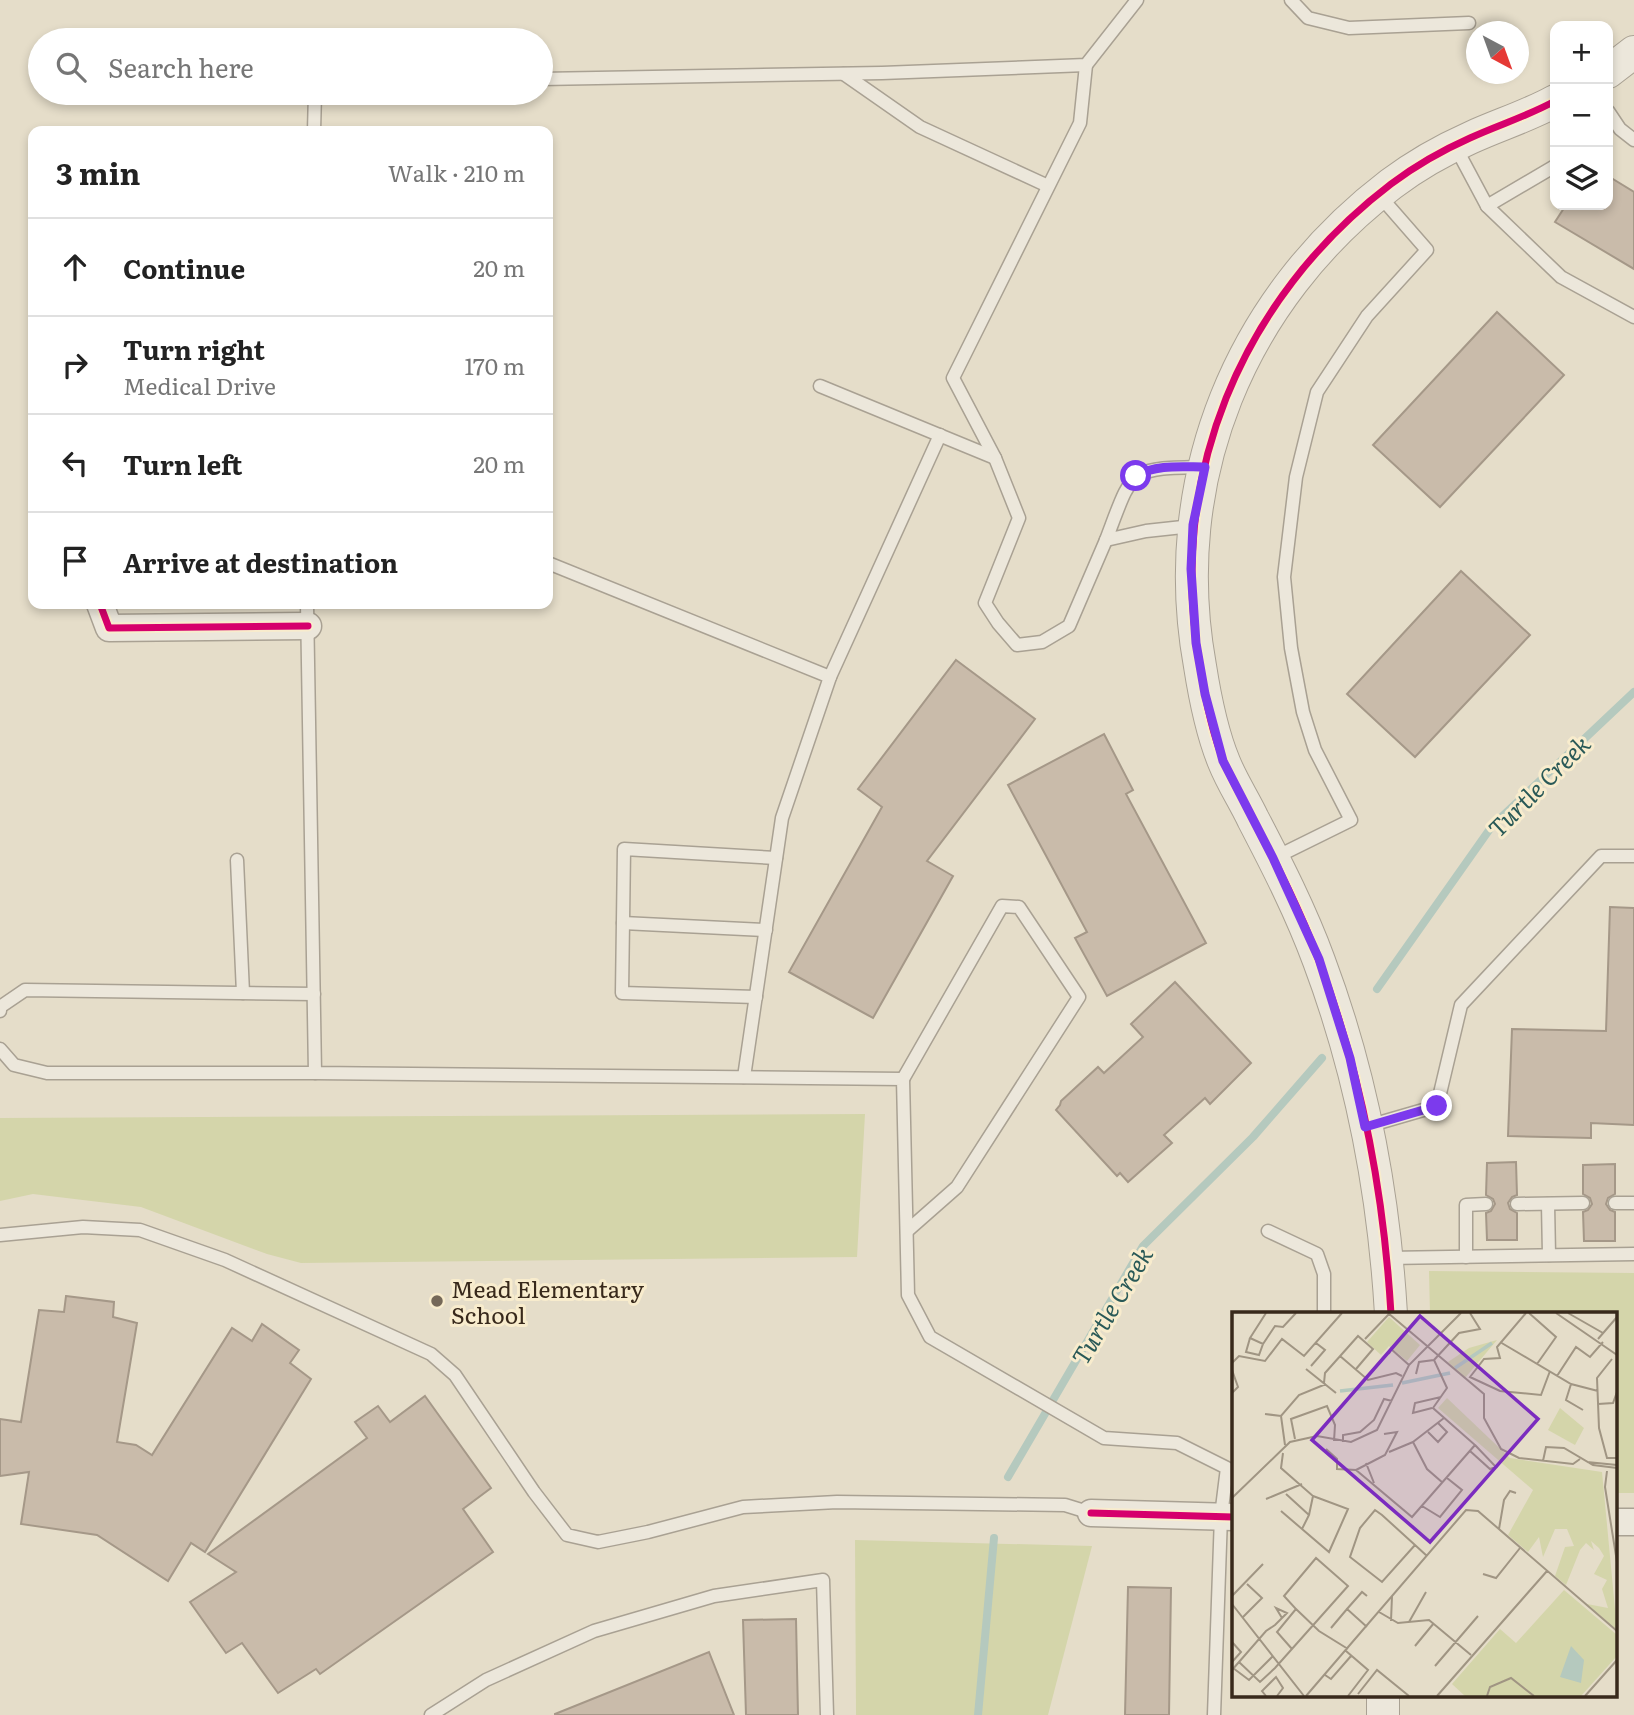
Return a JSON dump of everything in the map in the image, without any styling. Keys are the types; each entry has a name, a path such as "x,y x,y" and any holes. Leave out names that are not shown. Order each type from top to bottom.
{"street":[{"path":"1613,68 1634,52"},
{"path":"1391,1312 1387,1258 1365,1127 1350,1058 1319,959 1273,858 1223,761 1205,694 1191,604 1193,525 1212,435 1230,388 1261,326 1283,291 1314,256 1402,177 1455,146 1550,103"},
{"path":"102,609 109,628 307,615"},
{"path":"1091,1513 1227,1516"},
{"path":"1616,1522 1634,1522"}],"lane":[{"path":"1137,0 1086,65 1080,123 953,378 995,458 1019,517 985,603 998,623 1017,645 1042,642 1069,626 1128,485 1145,470 1162,467 1205,467"},
{"path":"1292,0 1308,18 1349,28 1466,23"},
{"path":"553,79 843,74 1086,65"},
{"path":"843,74 920,127 1048,187"},
{"path":"314,126 315,105"},
{"path":"1613,118 1620,129 1634,140"},
{"path":"1613,133 1620,129"},
{"path":"1455,146 1488,206 1561,277 1634,317"},
{"path":"1488,206 1550,169"},
{"path":"1273,858 1351,820 1315,750 1303,712 1291,648 1284,576 1296,477 1317,392 1367,316 1427,250 1379,195"},
{"path":"820,386 995,458"},
{"path":"744,1077 782,818 830,677 940,435"},
{"path":"1106,540 1193,525"},
{"path":"553,565 830,677"},
{"path":"307,615 315,1073"},
{"path":"756,997 622,993 624,849 776,858"},
{"path":"1365,1127 1437,1106 1461,1005 1601,856 1634,856"},
{"path":"237,860 243,993"},
{"path":"907,1231 957,1187 1079,997 1019,907 1002,906 903,1079 908,1295 930,1337 1104,1438 1177,1443 1230,1467 1214,1715"},
{"path":"623,923 765,930"},
{"path":"0,1011 0,1007 25,990 314,994"},
{"path":"0,1049 14,1065 47,1073 903,1079"},
{"path":"1517,1204 1583,1203"},
{"path":"1615,1203 1634,1203"},
{"path":"1466,1257 1466,1205 1486,1204"},
{"path":"1548,1204 1549,1255"},
{"path":"0,1235 83,1227 140,1230 225,1260 431,1354 455,1375 534,1492 567,1535 598,1542 743,1507 830,1503 1065,1505 1091,1513"},
{"path":"1268,1231 1317,1254 1324,1274 1324,1312"},
{"path":"1387,1258 1634,1254"},
{"path":"431,1715 486,1680 594,1631 714,1596 823,1580 827,1715"}],"green space":[{"path":"865,1114 857,1257 301,1263 267,1254 141,1207 33,1194 0,1201 0,1118"},
{"path":"1429,1271 1634,1273 1634,1493 1616,1493 1616,1312 1430,1312"},
{"path":"855,1540 1092,1546 1048,1715 856,1715"}],"building":[{"path":"1613,179 1634,192 1634,269 1555,222 1563,210 1613,210"},
{"path":"1497,312 1564,375 1440,507 1373,445"},
{"path":"1461,571 1530,635 1415,757 1347,694"},
{"path":"956,660 1035,719 927,861 953,876 873,1018 789,972 882,807 858,789"},
{"path":"1104,734 1133,790 1126,794 1206,943 1107,996 1075,938 1087,932 1008,785"},
{"path":"1610,907 1634,908 1634,1125 1591,1123 1591,1138 1508,1136 1512,1029 1606,1031"},
{"path":"1175,982 1251,1063 1210,1104 1205,1098 1164,1135 1172,1143 1128,1182 1120,1173 1117,1176 1056,1110 1061,1101 1098,1067 1104,1073 1143,1037 1131,1024"},
{"path":"1516,1162 1517,1195 1508,1203 1510,1209 1517,1213 1517,1240 1487,1240 1486,1213 1491,1211 1495,1204 1493,1199 1486,1195 1487,1163"},
{"path":"1615,1164 1615,1194 1608,1198 1606,1204 1615,1212 1615,1241 1584,1241 1583,1212 1592,1204 1590,1198 1583,1194 1583,1165"},
{"path":"66,1296 114,1302 113,1317 137,1323 117,1442 136,1445 152,1455 232,1328 252,1341 262,1324 299,1350 290,1363 311,1379 205,1552 191,1543 168,1581 97,1535 21,1524 29,1472 0,1476 0,1419 21,1422 39,1310 64,1312"},
{"path":"425,1396 491,1488 463,1509 493,1552 320,1674 316,1669 278,1693 242,1643 226,1653 190,1602 236,1572 208,1554 367,1438 355,1422 378,1406 390,1422"},
{"path":"1128,1587 1171,1588 1169,1715 1125,1715"},
{"path":"796,1619 798,1715 746,1715 743,1620"},
{"path":"709,1652 734,1715 555,1715 555,1714"}],"waterway":[{"name":"Turtle Creek","path":"1377,989 1492,826 1634,692"},
{"name":"Turtle Creek","path":"1008,1477 1143,1246 1253,1137 1322,1058"},
{"name":"Turtle Creek","path":"978,1715 994,1538"}],"cycle path":[{"path":"1391,1312 1383,1224 1368,1135 1334,1003 1280,871 1227,769 1209,715 1192,596 1194,528 1206,462 1226,398 1255,338 1293,282 1338,230 1400,177 1460,143 1550,103"},
{"path":"102,609 109,628 308,626"},
{"path":"1091,1513 1232,1517"}],"place":[{"name":"Mead Elementary School","path":"437,1301"}],"route":[{"path":"1136,476 1145,470 1162,467 1205,467 1193,525 1191,569 1191,604 1205,694 1223,761 1273,858 1319,959 1350,1058 1365,1127 1437,1106"}]}
